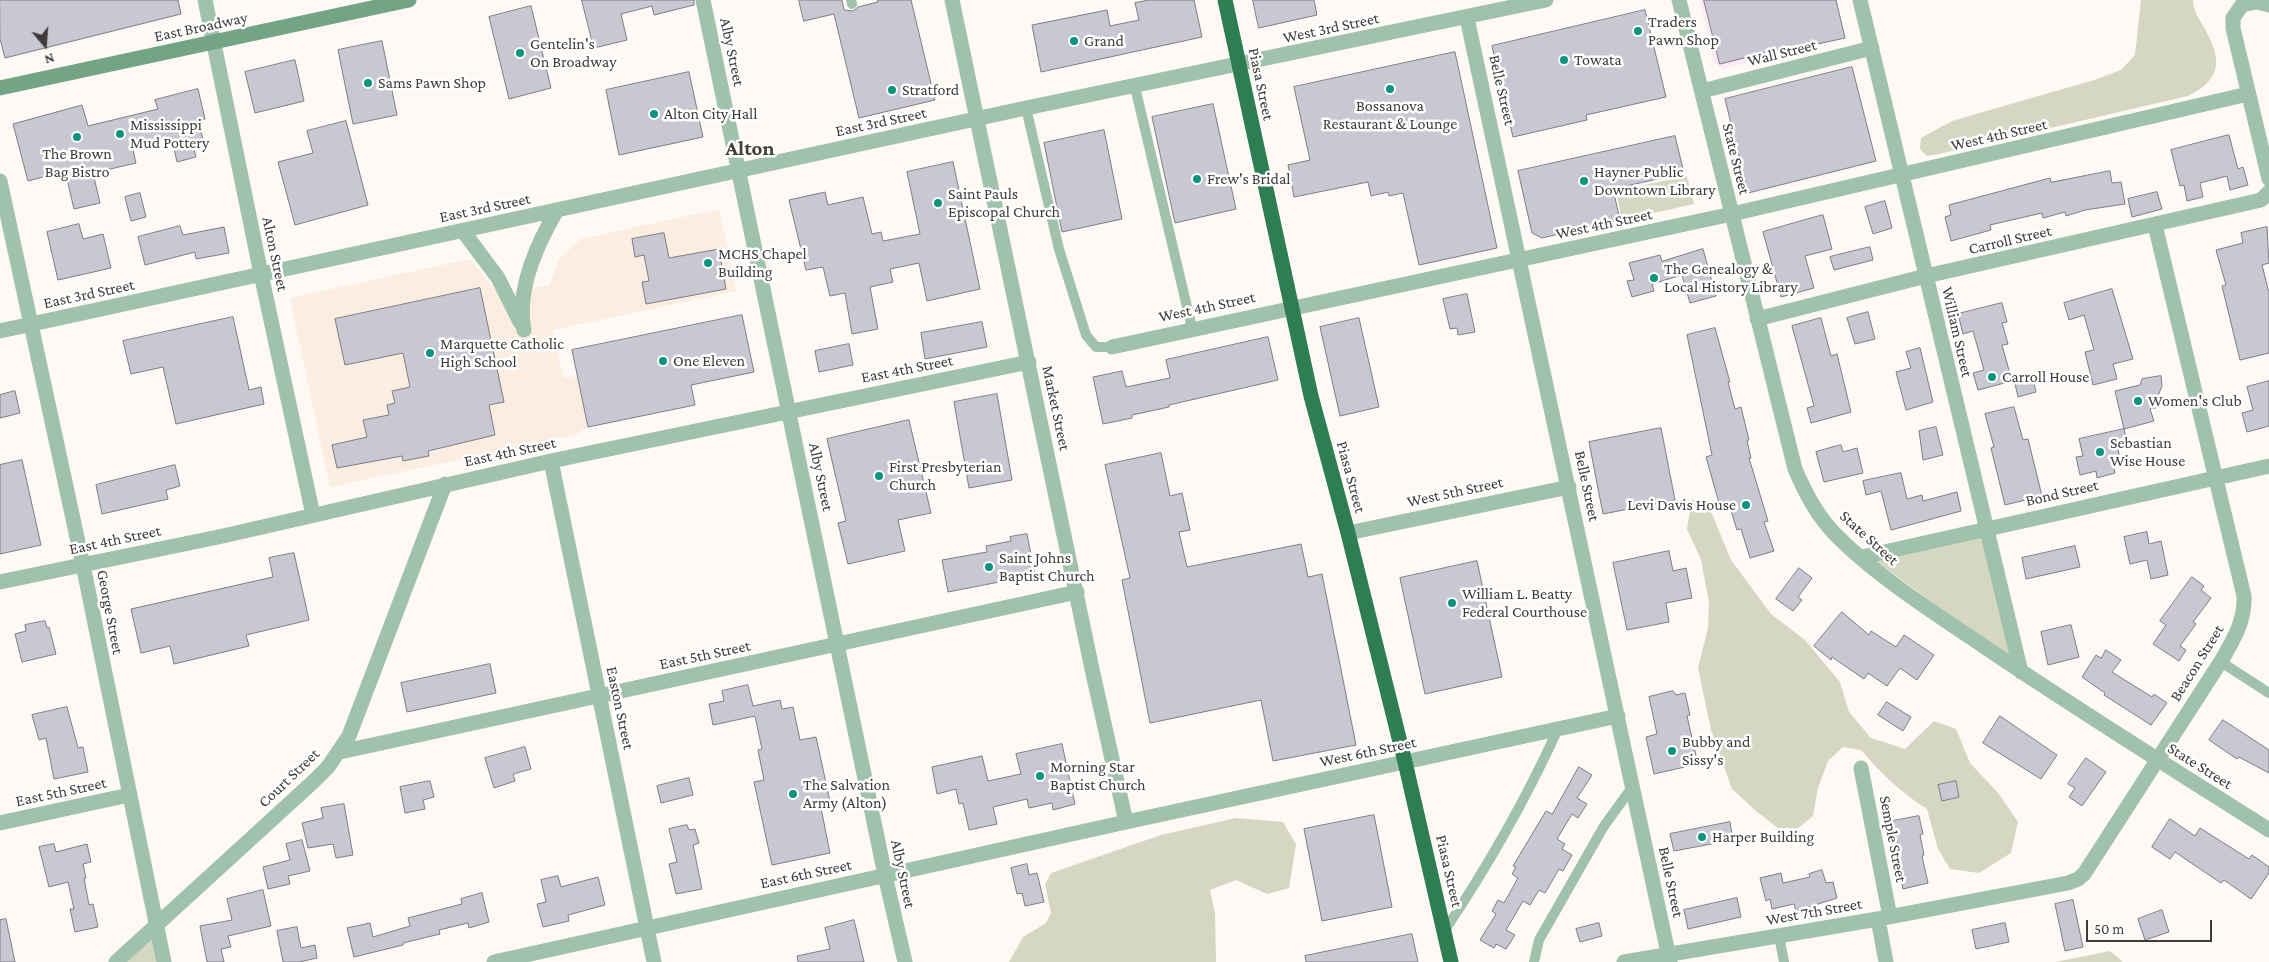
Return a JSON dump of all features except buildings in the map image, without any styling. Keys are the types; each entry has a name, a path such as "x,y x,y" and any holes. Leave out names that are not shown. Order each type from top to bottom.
{"highway":[{"name":"Piasa Street","path":"1225,0 1290,307 1311,396 1348,532 1452,962"}],"street":[{"name":"Alton Street","path":"205,0 313,515"},
{"name":"East Broadway","path":"0,88 409,0"},
{"name":"Alby Street","path":"703,0 790,410 885,875 905,962"},
{"name":"Market Street","path":"952,0 1126,822"},
{"name":"West 3rd Street","path":"977,119 1546,0"},
{"name":"State Street","path":"1679,0 1795,469 1804,492 1820,517 1862,557 1944,620 2021,672 2269,830"},
{"name":"William Street","path":"1860,0 2021,672"},
{"path":"2269,5 2249,2 2242,5 2233,18 2233,28 2269,179"},
{"name":"Belle Street","path":"1467,18 1521,261 1669,958"},
{"name":"Wall Street","path":"1702,91 1872,48"},
{"name":"West 4th Street","path":"1112,347 1290,307 1521,261 1902,176 2248,94"},
{"name":"East 3rd Street","path":"0,331 977,119"},
{"name":"George Street","path":"0,181 83,565 164,962"},
{"name":"Carroll Street","path":"1758,319 1926,276 2261,200 2269,193"},
{"path":"463,230 498,278 524,330 522,304 533,259 544,232 557,210"},
{"name":"Beacon Street","path":"2010,894 2068,883 2078,879 2101,850 2157,759 2221,662 2241,626 2245,610 2244,596 2217,477 2155,225"},
{"name":"East 4th Street","path":"0,582 313,515 551,461 1029,362"},
{"name":"Easton Street","path":"551,461 654,962"},
{"name":"Bond Street","path":"1862,557 2269,466"},
{"name":"Court Street","path":"116,962 314,781 340,752 358,714 445,484"},
{"name":"West 5th Street","path":"1348,532 1569,487"},
{"name":"East 5th Street","path":"340,752 1077,592"},
{"name":"West 6th Street","path":"1126,822 1618,716"},
{"name":"Semple Street","path":"1861,768 1884,918 1886,962"},
{"name":"East 5th Street","path":"0,823 130,795"},
{"name":"East 6th Street","path":"494,962 1126,822"},
{"name":"West 7th Street","path":"1624,962 1669,958 2010,894"}],"lane":[{"path":"1135,87 1192,328"},
{"path":"1026,108 1059,249 1086,334 1096,347 1112,347"},
{"path":"2221,662 2269,693"},
{"path":"1445,930 1473,887 1536,777 1558,729"},
{"path":"1534,962 1539,940 1604,826 1632,786"},
{"path":"1779,936 1784,962"}],"shaded area":[{"path":"1700,0 1767,0 1781,55 1722,69 1714,63"},
{"name":"Marquette Catholic High School","path":"719,209 736,291 553,330 563,378 577,376 588,427 575,435 330,487 290,298 470,259 499,295 550,285 559,259 581,239"}],"green space":[{"path":"2141,0 2193,0 2195,11 2211,40 2216,60 2213,76 2199,90 2188,96 1939,154 1927,156 1920,149 1921,138 1952,121 2094,80 2121,70 2135,55"},
{"path":"1687,176 1694,204 1622,220 1616,191"},
{"path":"1692,499 1710,509 1731,560 1771,614 1805,640 1840,682 1849,712 1871,738 1905,749 1934,721 1956,729 1970,763 1999,794 2018,822 2011,853 1979,873 1950,869 1938,849 1927,809 1892,782 1861,750 1843,747 1828,761 1818,788 1813,816 1798,828 1778,828 1732,789 1711,730 1698,668 1708,628 1709,602 1701,560 1687,529"},
{"path":"1984,534 2015,663 1872,558"},
{"path":"1236,818 1283,822 1296,844 1289,888 1267,894 1236,880 1210,890 1215,913 1216,962 1009,962 1023,937 1046,923 1051,913 1045,884 1051,873 1161,835"},
{"path":"153,937 158,962 124,962"},
{"path":"2110,951 2123,962 2055,962"}],"place":[{"name":"Traders Pawn Shop","path":"1638,31"},
{"name":"Grand","path":"1074,41"},
{"name":"Gentelin's On Broadway","path":"520,53"},
{"name":"Towata","path":"1564,60"},
{"name":"Sams Pawn Shop","path":"368,83"},
{"name":"Bossanova Restaurant & Lounge","path":"1390,89"},
{"name":"Stratford","path":"892,90"},
{"name":"Alton City Hall","path":"654,114"},
{"name":"Mississippi Mud Pottery","path":"120,134"},
{"name":"The Brown Bag Bistro","path":"77,137"},
{"name":"Frew's Bridal","path":"1197,179"},
{"name":"Hayner Public Downtown Library","path":"1584,181"},
{"name":"Saint Pauls Episcopal Church","path":"938,203"},
{"name":"MCHS Chapel Building","path":"708,263"},
{"name":"The Genealogy & Local History Library","path":"1654,278"},
{"name":"Marquette Catholic High School","path":"430,353"},
{"name":"One Eleven","path":"663,361"},
{"name":"Carroll House","path":"1992,377"},
{"name":"Women's Club","path":"2138,401"},
{"name":"Sebastian Wise House","path":"2100,452"},
{"name":"First Presbyterian Church","path":"879,476"},
{"name":"Levi Davis House","path":"1746,505"},
{"name":"Saint Johns Baptist Church","path":"989,567"},
{"name":"William L. Beatty Federal Courthouse","path":"1452,603"},
{"name":"Bubby and Sissy's","path":"1672,751"},
{"name":"Morning Star Baptist Church","path":"1040,776"},
{"name":"The Salvation Army (Alton)","path":"793,794"},
{"name":"Harper Building","path":"1702,837"}],"district":[{"name":"Alton","path":"750,149"}]}
